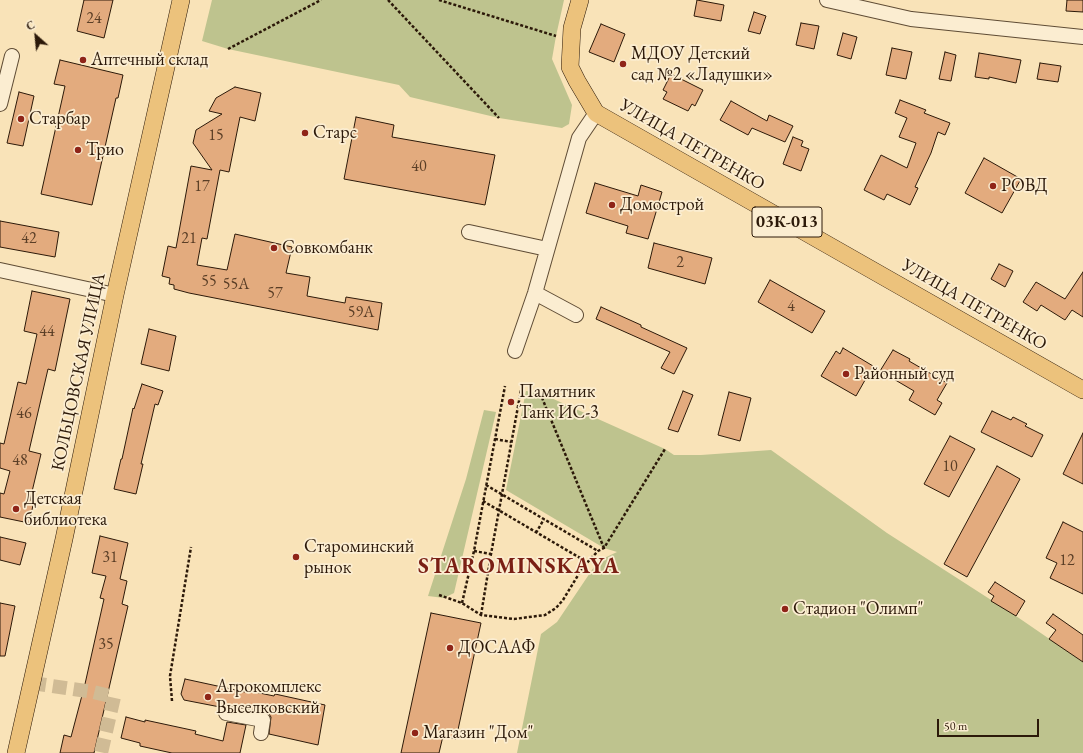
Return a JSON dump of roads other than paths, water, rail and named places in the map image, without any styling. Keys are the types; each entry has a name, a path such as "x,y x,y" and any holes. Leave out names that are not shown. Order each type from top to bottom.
{"main road":[{"name":"КОЛЬЦОВСКАЯ УЛИЦА","path":"16,753 64,539 115,295 181,0"},
{"name":"УЛИЦА ПЕТРЕНКО","path":"580,0 572,28 570,67 596,113 1083,390"}],"street":[{"path":"827,0 910,19 1083,37"},
{"path":"0,104 12,56"},
{"path":"515,351 535,293 579,138 596,113"},
{"path":"469,232 547,249"},
{"path":"0,270 115,295"},
{"path":"535,293 576,315"},
{"path":"226,713 263,720 261,733"}],"tunnel":[{"path":"32,683 93,692 114,697 101,753"}],"place":[{"name":"Аптечный склад","path":"83,60"},
{"name":"МДОУ Детский сад №2 «Ладушки»","path":"623,64"},
{"name":"Старбар","path":"21,119"},
{"name":"Старс","path":"305,133"},
{"name":"Трио","path":"78,150"},
{"name":"РОВД","path":"993,186"},
{"name":"Домострой","path":"612,205"},
{"name":"Совкомбанк","path":"274,248"},
{"name":"Районный суд","path":"846,374"},
{"name":"Памятник Танк ИС-3","path":"511,402"},
{"name":"Детская библиотека","path":"16,509"},
{"name":"Староминский рынок","path":"296,557"},
{"name":"Стадион \"Олимп\"","path":"785,609"},
{"name":"ДОСААФ","path":"450,648"},
{"name":"Агрокомплекс Выселковский","path":"208,697"},
{"name":"Магазин \"Дом\"","path":"415,733"}],"district":[{"name":"STAROMINSKAYA","path":"519,567"}]}
